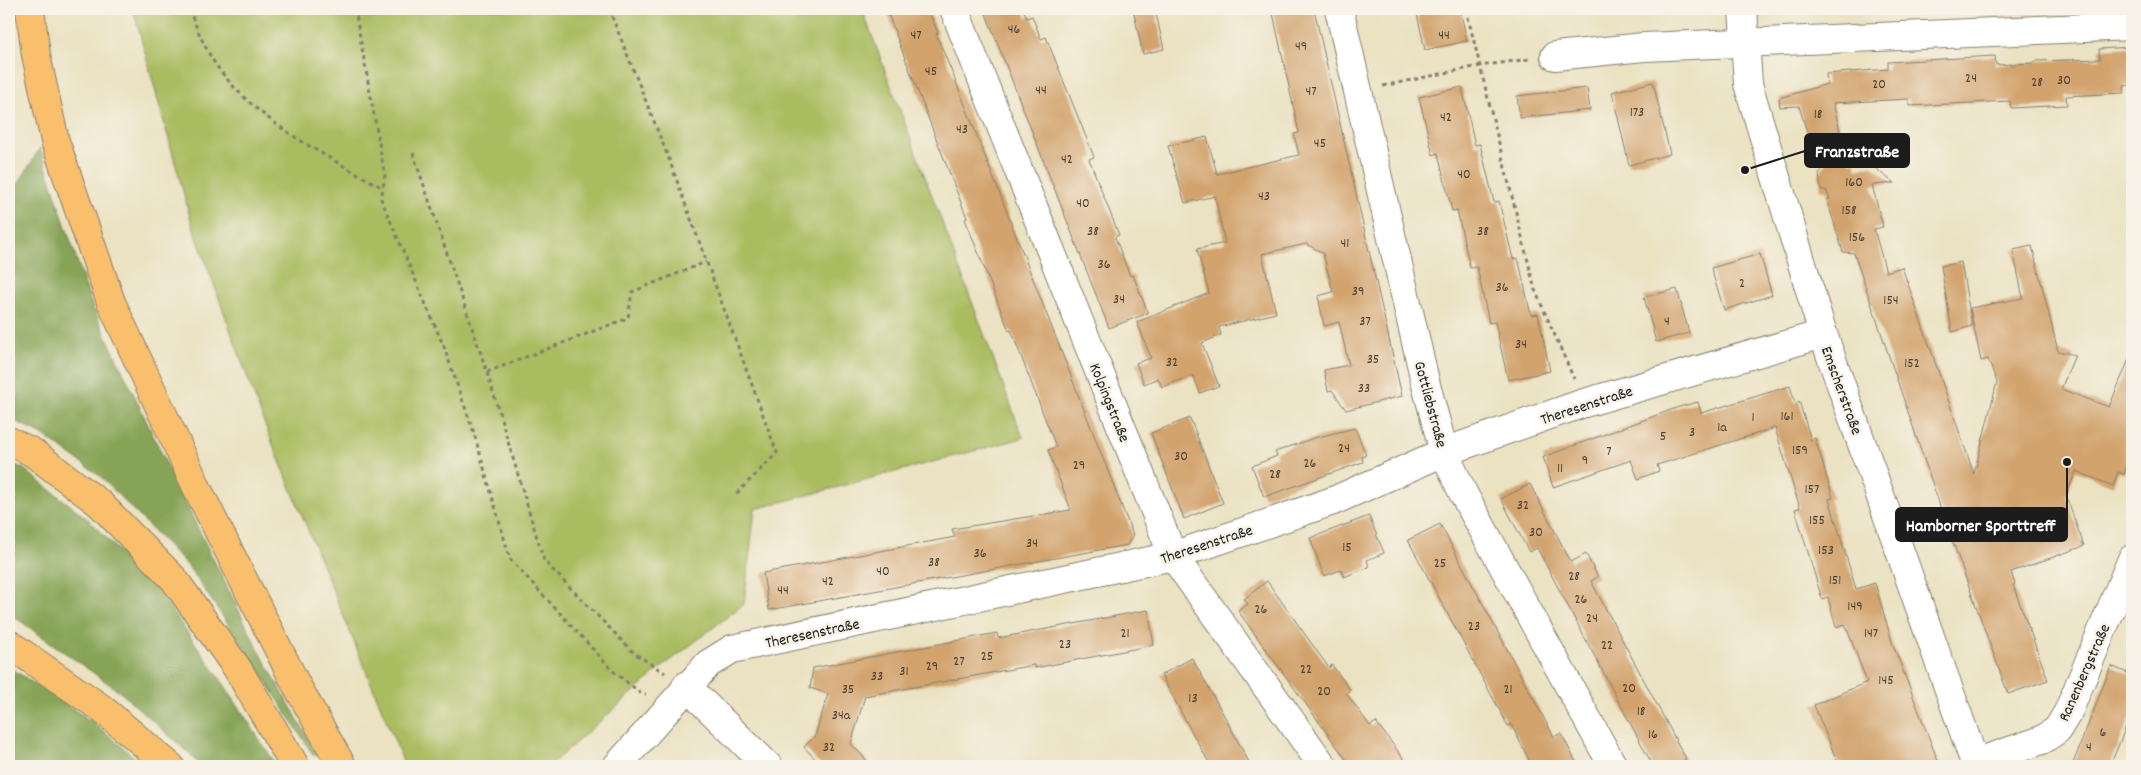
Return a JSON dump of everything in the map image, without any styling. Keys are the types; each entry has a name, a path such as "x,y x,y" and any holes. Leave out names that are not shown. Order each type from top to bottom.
{"highway":[{"path":"30,9 36,55 56,141 111,302 199,492 296,684 342,766"},
{"path":"9,441 32,452 99,503 174,579 238,668 295,766"},
{"path":"9,644 101,708 170,766"}],"street":[{"name":"Kolpingstraße","path":"954,9 1173,556 1322,766"},
{"name":"Gottliebstraße","path":"1338,9 1425,381 1444,452 1462,493 1613,766"},
{"name":"Emscherstraße","path":"1743,9 1748,84 1823,334 1976,765"},
{"path":"1555,56 1644,47 2132,26"},
{"name":"Theresenstraße","path":"617,766 686,686 708,664 732,649 1173,556 1333,501 1444,452 1581,404 1823,334"},
{"name":"Ranenbergstraße","path":"1976,765 2042,740 2057,730 2068,712 2132,559"},
{"path":"686,686 768,766"}],"path":[{"path":"189,9 202,41 226,79 257,109 295,137 383,188"},
{"path":"355,9 385,176 381,199 444,347 474,433 510,559 613,671 642,694 686,686"},
{"path":"609,9 667,154 777,453 735,495"},
{"path":"1466,9 1534,290 1572,373 1581,404"},
{"path":"1358,91 1479,66 1555,56"},
{"path":"413,153 487,372 544,561 634,653 686,686"},
{"path":"487,372 628,318 632,292 706,262"}],"green space":[{"path":"133,9 862,9 1023,438 755,509 744,604 662,667 549,766 405,766 263,420 192,224"},
{"path":"40,148 92,306 178,488 257,647 317,754 314,756 248,653 188,566 99,475 41,434 9,418 9,199"},
{"path":"9,462 24,469 88,519 159,592 223,683 277,766 200,766 190,754 119,691 9,613"},
{"path":"9,667 93,722 145,766 9,766"}],"building":[{"path":"886,9 928,9 938,33 936,34 1133,535 1127,545 769,610 763,573 955,537 952,529 1071,510 1048,450 1056,447 1011,330 1009,331 965,219 967,218"},
{"path":"984,9 1023,9 1027,18 1032,16 1041,39 1046,37 1094,157 1089,159 1119,235 1115,237 1130,276 1133,275 1148,313 1109,328"},
{"path":"1133,9 1155,9 1164,49 1143,54"},
{"path":"1272,9 1314,9 1402,396 1346,410 1332,390 1328,391 1324,370 1349,365 1339,322 1324,326 1318,296 1333,292 1323,253 1306,244 1262,254 1276,313 1219,327 1221,335 1202,343 1219,386 1200,393 1193,375 1162,387 1158,378 1144,384 1136,363 1151,358 1137,322 1209,293 1197,249 1225,243 1215,196 1185,203 1168,146 1207,137 1217,174 1299,155 1294,134 1299,133"},
{"path":"1416,9 1460,9 1467,41 1425,50"},
{"path":"2132,47 2132,85 2124,86 2124,93 2066,96 2067,105 2011,108 2010,101 1910,106 1909,99 1833,103 1840,131 1809,139 1799,106 1780,107 1779,98 1827,84 1826,74 1888,69 1888,62 1995,56 1996,65 2034,63 2035,61 2100,59 2099,49"},
{"path":"1653,82 1670,154 1629,165 1612,92"},
{"path":"1462,87 1475,145 1480,144 1494,202 1499,201 1513,259 1518,258 1531,315 1538,314 1550,371 1508,380 1495,322 1489,323 1477,267 1470,268 1457,210 1452,211 1438,153 1433,155 1419,97"},
{"path":"1587,88 1590,110 1520,118 1517,96"},
{"path":"1843,138 1850,163 1855,161 1857,169 1871,165 1894,183 1872,185 1883,227 1874,229 1886,272 1902,267 1974,474 1997,382 1988,359 1981,361 1970,308 2023,298 2013,250 2032,246 2058,351 2075,355 2061,389 2109,407 2132,352 2132,452 2124,474 2118,472 2113,486 2076,471 2066,496 2084,546 2011,572 2015,584 2013,585 2048,680 2008,694 1944,518 1854,253 1843,252 1827,200 1830,199 1826,190 1821,190 1819,174"},
{"path":"1760,254 1772,295 1724,310 1711,268"},
{"path":"1961,262 1972,326 1952,332 1941,266"},
{"path":"1677,289 1689,333 1656,342 1644,297"},
{"path":"1790,386 1795,402 1799,401 1811,440 1815,438 1833,498 1829,499 1856,589 1875,583 1892,642 1940,766 1839,766 1814,705 1867,682 1845,624 1836,627 1828,597 1822,599 1795,509 1800,508 1775,428 1657,465 1659,471 1638,479 1631,460 1553,487 1543,457 1679,407 1698,402 1701,413"},
{"path":"1190,418 1223,503 1184,519 1151,433"},
{"path":"1355,428 1366,455 1362,457 1363,462 1264,497 1252,466 1277,456 1275,452 1314,438"},
{"path":"1530,484 1571,562 1586,554 1598,577 1591,581 1686,759 1674,766 1653,766 1537,548 1529,552 1501,499"},
{"path":"1369,516 1384,553 1367,560 1369,567 1344,577 1341,570 1324,576 1310,538"},
{"path":"1440,524 1554,737 1561,733 1578,766 1532,766 1511,724 1508,726 1408,540"},
{"path":"1267,581 1329,668 1332,665 1350,690 1346,693 1370,726 1376,722 1409,766 1351,766 1238,611 1248,604 1244,599"},
{"path":"1148,610 1154,645 1035,668 1034,665 865,696 851,744 872,766 822,766 804,747 815,736 828,694 810,688 813,668 997,633 998,638"},
{"path":"1192,658 1251,766 1211,766 1194,736 1161,675"},
{"path":"2111,666 2132,675 2132,712 2110,766 2072,766"}],"place":[{"name":"Franzstraße","path":"1745,170"},
{"name":"Hamborner Sporttreff","path":"2067,462"}]}
